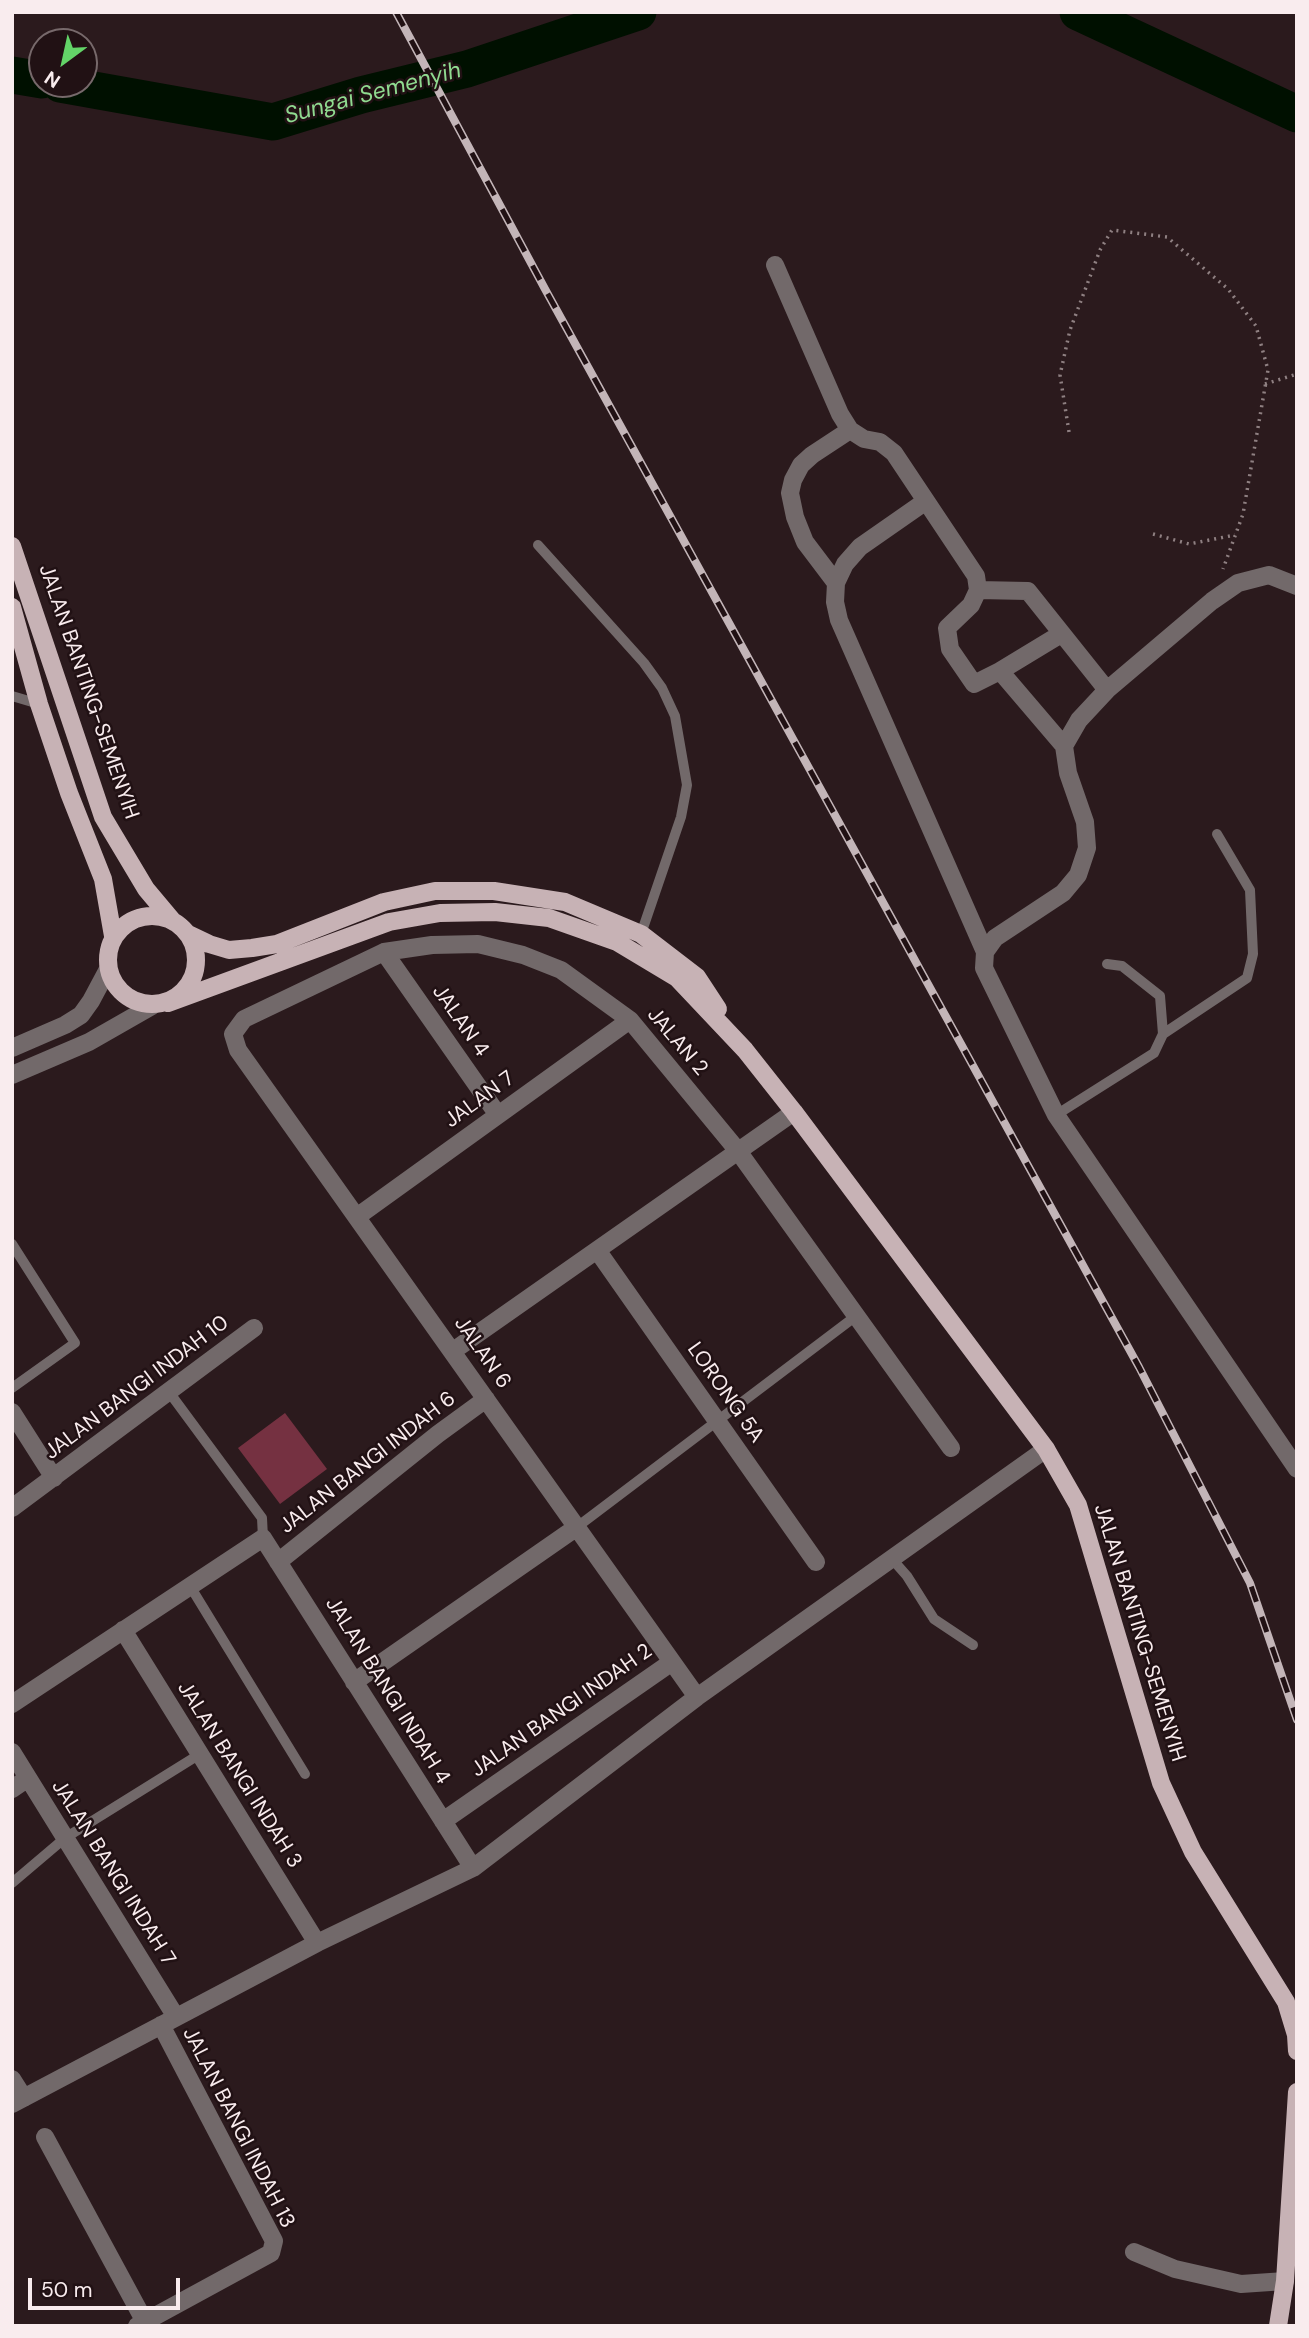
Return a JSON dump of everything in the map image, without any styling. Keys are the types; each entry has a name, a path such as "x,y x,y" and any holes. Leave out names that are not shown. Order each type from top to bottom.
{"main road":[{"name":"JALAN BANTING-SEMENYIH","path":"12,546 103,817 146,889 172,920"},
{"name":"JALAN BANTING-SEMENYIH","path":"12,607 38,704 103,879 113,936"},
{"name":"JALAN BANTING-SEMENYIH","path":"188,934 229,950 252,948 277,944 384,902 435,891 494,891 565,902 641,934 697,977 745,1050 1046,1449 1077,1505 1161,1783 1193,1852 1286,2002 1296,2035 1297,2051"},
{"name":"JALAN BANTING-SEMENYIH","path":"160,1004 389,922 440,913 495,912 549,918 617,942 677,978 745,1050"},
{"path":"156,916 172,920 188,934 196,953 195,973 185,991 160,1004 124,996 107,971 107,953 113,936 124,924 139,917 156,916"},
{"path":"1278,2326 1285,2281 1297,2092"}],"street":[{"path":"775,265 839,414 850,430 864,439 880,442 894,453 976,576 978,590 971,605 947,628 950,649 974,684 1062,634"},
{"path":"836,583 805,542 795,517 790,493 801,465 850,430"},
{"path":"926,500 860,547 845,564 836,583 835,602 839,620 985,952 984,968 1056,1115 1297,1469"},
{"path":"1064,746 1079,720 1107,690 1212,601 1238,583 1269,575 1297,586"},
{"path":"978,590 1028,591 1107,690"},
{"path":"985,952 995,937 1063,893 1078,875 1087,848 1085,822 1068,773 1064,746 1000,671"},
{"name":"JALAN 2","path":"233,1034 244,1018 384,952 432,945 478,944 523,955 561,970 630,1020 738,1151 951,1448"},
{"name":"JALAN 4","path":"384,952 498,1115"},
{"path":"12,1048 65,1025 81,1015 92,1001 107,971"},
{"path":"12,1075 89,1042 160,1004"},
{"name":"JALAN 7","path":"358,1216 630,1020"},
{"name":"JALAN 6","path":"233,1034 238,1050 697,1698"},
{"path":"453,1351 794,1112"},
{"name":"LORONG 5A","path":"597,1250 816,1562"},
{"name":"JALAN BANGI INDAH 10","path":"12,1508 254,1328"},
{"name":"JALAN BANGI INDAH 6","path":"278,1562 486,1399"},
{"path":"12,1412 54,1478"},
{"path":"12,2079 18,2101 317,1943 473,1868 697,1698 1046,1449"},
{"path":"354,1682 577,1527"},
{"path":"12,1704 262,1538"},
{"name":"JALAN BANGI INDAH 4","path":"262,1538 473,1868"},
{"name":"JALAN BANGI INDAH 3","path":"123,1630 317,1943"},
{"name":"JALAN BANGI INDAH 2","path":"443,1821 672,1662"},
{"name":"JALAN BANGI INDAH 7","path":"12,1752 65,1838 168,2021"},
{"path":"12,1789 28,1778"},
{"name":"JALAN BANGI INDAH 13","path":"141,2324 271,2253 274,2241 168,2021"},
{"path":"45,2137 141,2324"},
{"path":"1134,2252 1175,2269 1241,2284 1285,2281"}],"lane":[{"path":"538,545 643,663 662,688 674,716 687,785 681,817 641,934"},
{"path":"12,696 38,704"},
{"path":"1056,1115 1153,1053 1163,1034 1247,978 1253,954 1250,890 1217,834"},
{"path":"1107,964 1122,966 1160,996 1163,1034"},
{"path":"12,1244 75,1343 12,1388"},
{"path":"577,1527 856,1316"},
{"path":"169,1392 262,1518 262,1538"},
{"path":"892,1559 934,1619 973,1645"},
{"path":"190,1586 305,1774"},
{"path":"12,1883 65,1838 200,1754"}],"path":[{"path":"1069,432 1060,374 1070,331 1100,250 1112,230 1167,237 1228,289 1256,326 1268,370 1243,514 1222,571"},
{"path":"1265,384 1297,374"},
{"path":"1153,534 1189,544 1236,535"}],"building":[{"path":"285,1413 327,1469 280,1504 238,1448"}],"waterway":[{"name":"Sungai Semenyih","path":"98,91 273,122 361,95 467,69 638,12"},
{"name":"Sungai Semenyih","path":"1078,12 1297,114"},
{"name":"Sungai Semenyih","path":"12,75 28,78"}],"railway":[{"path":"396,12 545,289 1139,1367 1250,1583 1297,1720"}]}
